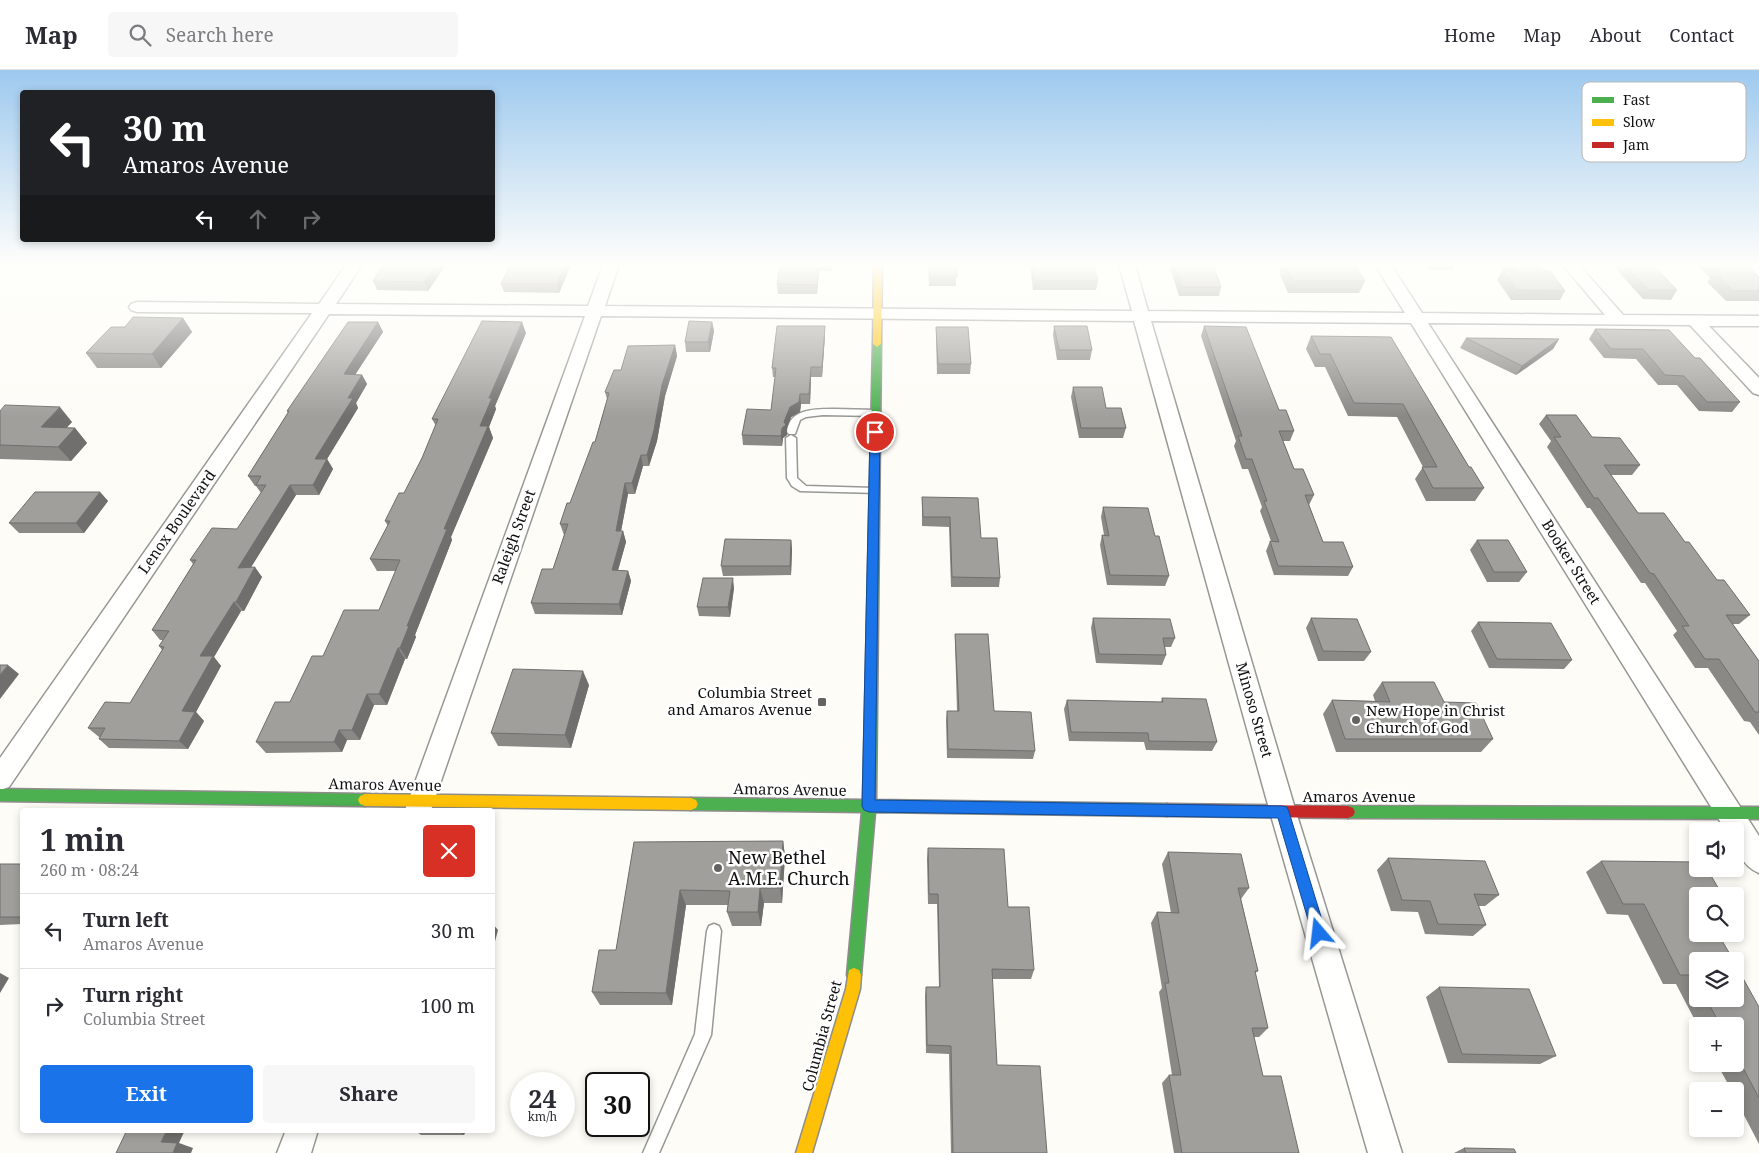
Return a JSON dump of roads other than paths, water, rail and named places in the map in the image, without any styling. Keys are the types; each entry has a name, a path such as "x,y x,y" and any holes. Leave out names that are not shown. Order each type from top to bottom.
{"street":[{"name":"Lenox Boulevard","path":"0,779 319,316"},
{"name":"Raleigh Street","path":"419,805 593,316"},
{"name":"Columbia Street","path":"804,1153 853,989 869,806 877,316"},
{"name":"Minoso Street","path":"1142,316 1282,812 1385,1153"},
{"path":"1216,316 1759,321"},
{"path":"1615,316 1618,319"},
{"name":"Booker Street","path":"1416,317 1759,860"},
{"path":"1694,320 1759,388"},
{"name":"Amaros Avenue","path":"0,795 419,805 869,806 1282,812 1759,813"},
{"path":"294,1153 301,1133"}],"lane":[{"path":"874,491 804,489 796,484 792,478 791,435 793,423 797,418 808,414 876,413"},
{"path":"651,1153 703,1035 714,931"}],"place":[{"name":"Columbia Street and Amaros Avenue","path":"822,702"},
{"name":"New Hope in Christ Church of God","path":"1356,720"},
{"name":"New Bethel A.M.E. Church","path":"718,868"}]}
